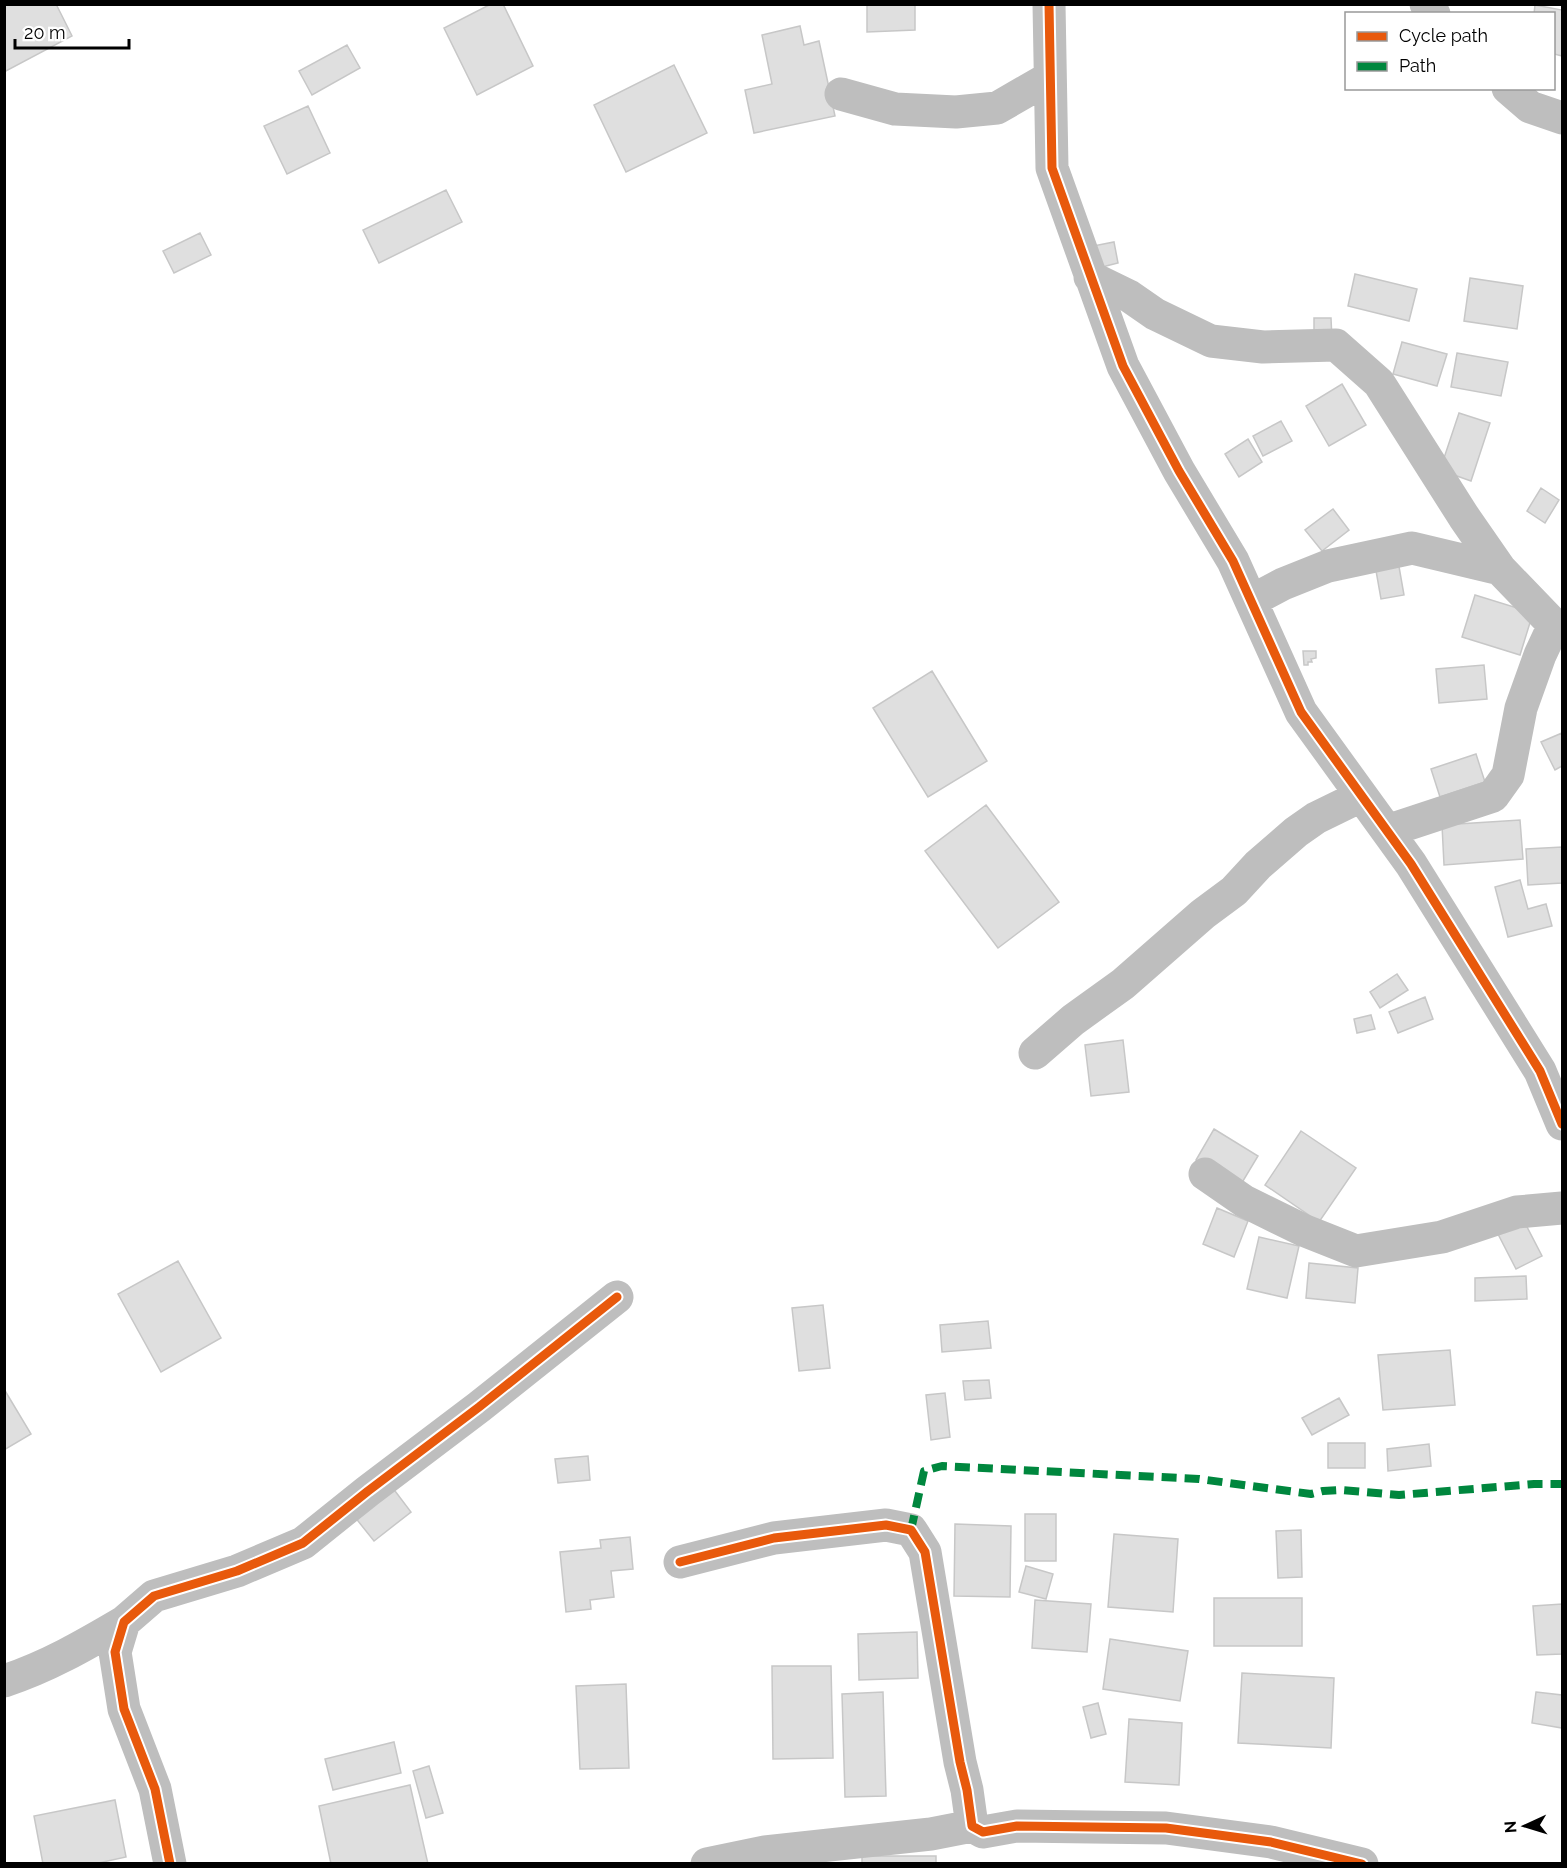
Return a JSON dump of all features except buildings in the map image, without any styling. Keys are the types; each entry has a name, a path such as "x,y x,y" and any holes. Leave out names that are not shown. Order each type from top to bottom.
{"street":[{"path":"1049,4 1052,168 1123,366 1179,471 1233,561 1300,712 1411,864 1540,1071 1563,1124"},
{"path":"841,94 895,109 966,111 997,108 1049,78"},
{"path":"1510,90 1530,107 1563,118"},
{"path":"1090,277 1129,296 1155,314 1211,341 1263,346 1336,345 1379,383 1464,517 1500,569 1558,626 1540,655 1521,708 1508,775 1493,796 1387,831"},
{"path":"1251,601 1328,566 1412,548 1500,569"},
{"path":"1035,1053 1073,1020 1123,984 1203,914 1234,891 1258,865 1296,832 1316,818 1361,796"},
{"path":"1205,1174 1244,1202 1303,1230 1356,1251 1442,1237 1517,1212 1563,1208"},
{"path":"4,1681 47,1665 76,1650 124,1622 154,1596 237,1571 303,1543 617,1297"},
{"path":"680,1562 774,1538 886,1525 911,1530 925,1552 972,1826"},
{"path":"124,1622 115,1652 124,1708 155,1789 170,1863"},
{"path":"707,1863 794,1856 972,1826 983,1832 1017,1826 1166,1827 1271,1842 1362,1863"}],"marked path":[{"path":"911,1530 924,1471 942,1466 1199,1479 1311,1494 1341,1490 1399,1495 1534,1484 1562,1484"}],"cycle path":[{"path":"1049,4 1052,168 1123,366 1179,471 1233,561 1301,712 1411,864 1540,1071 1562,1124"},
{"path":"170,1864 155,1789 124,1709 115,1652 124,1622 154,1596 237,1571 303,1543 617,1297"},
{"path":"680,1562 774,1538 886,1525 911,1530 925,1552 972,1826 983,1832 1017,1826 1166,1828 1271,1842 1362,1864"}]}
